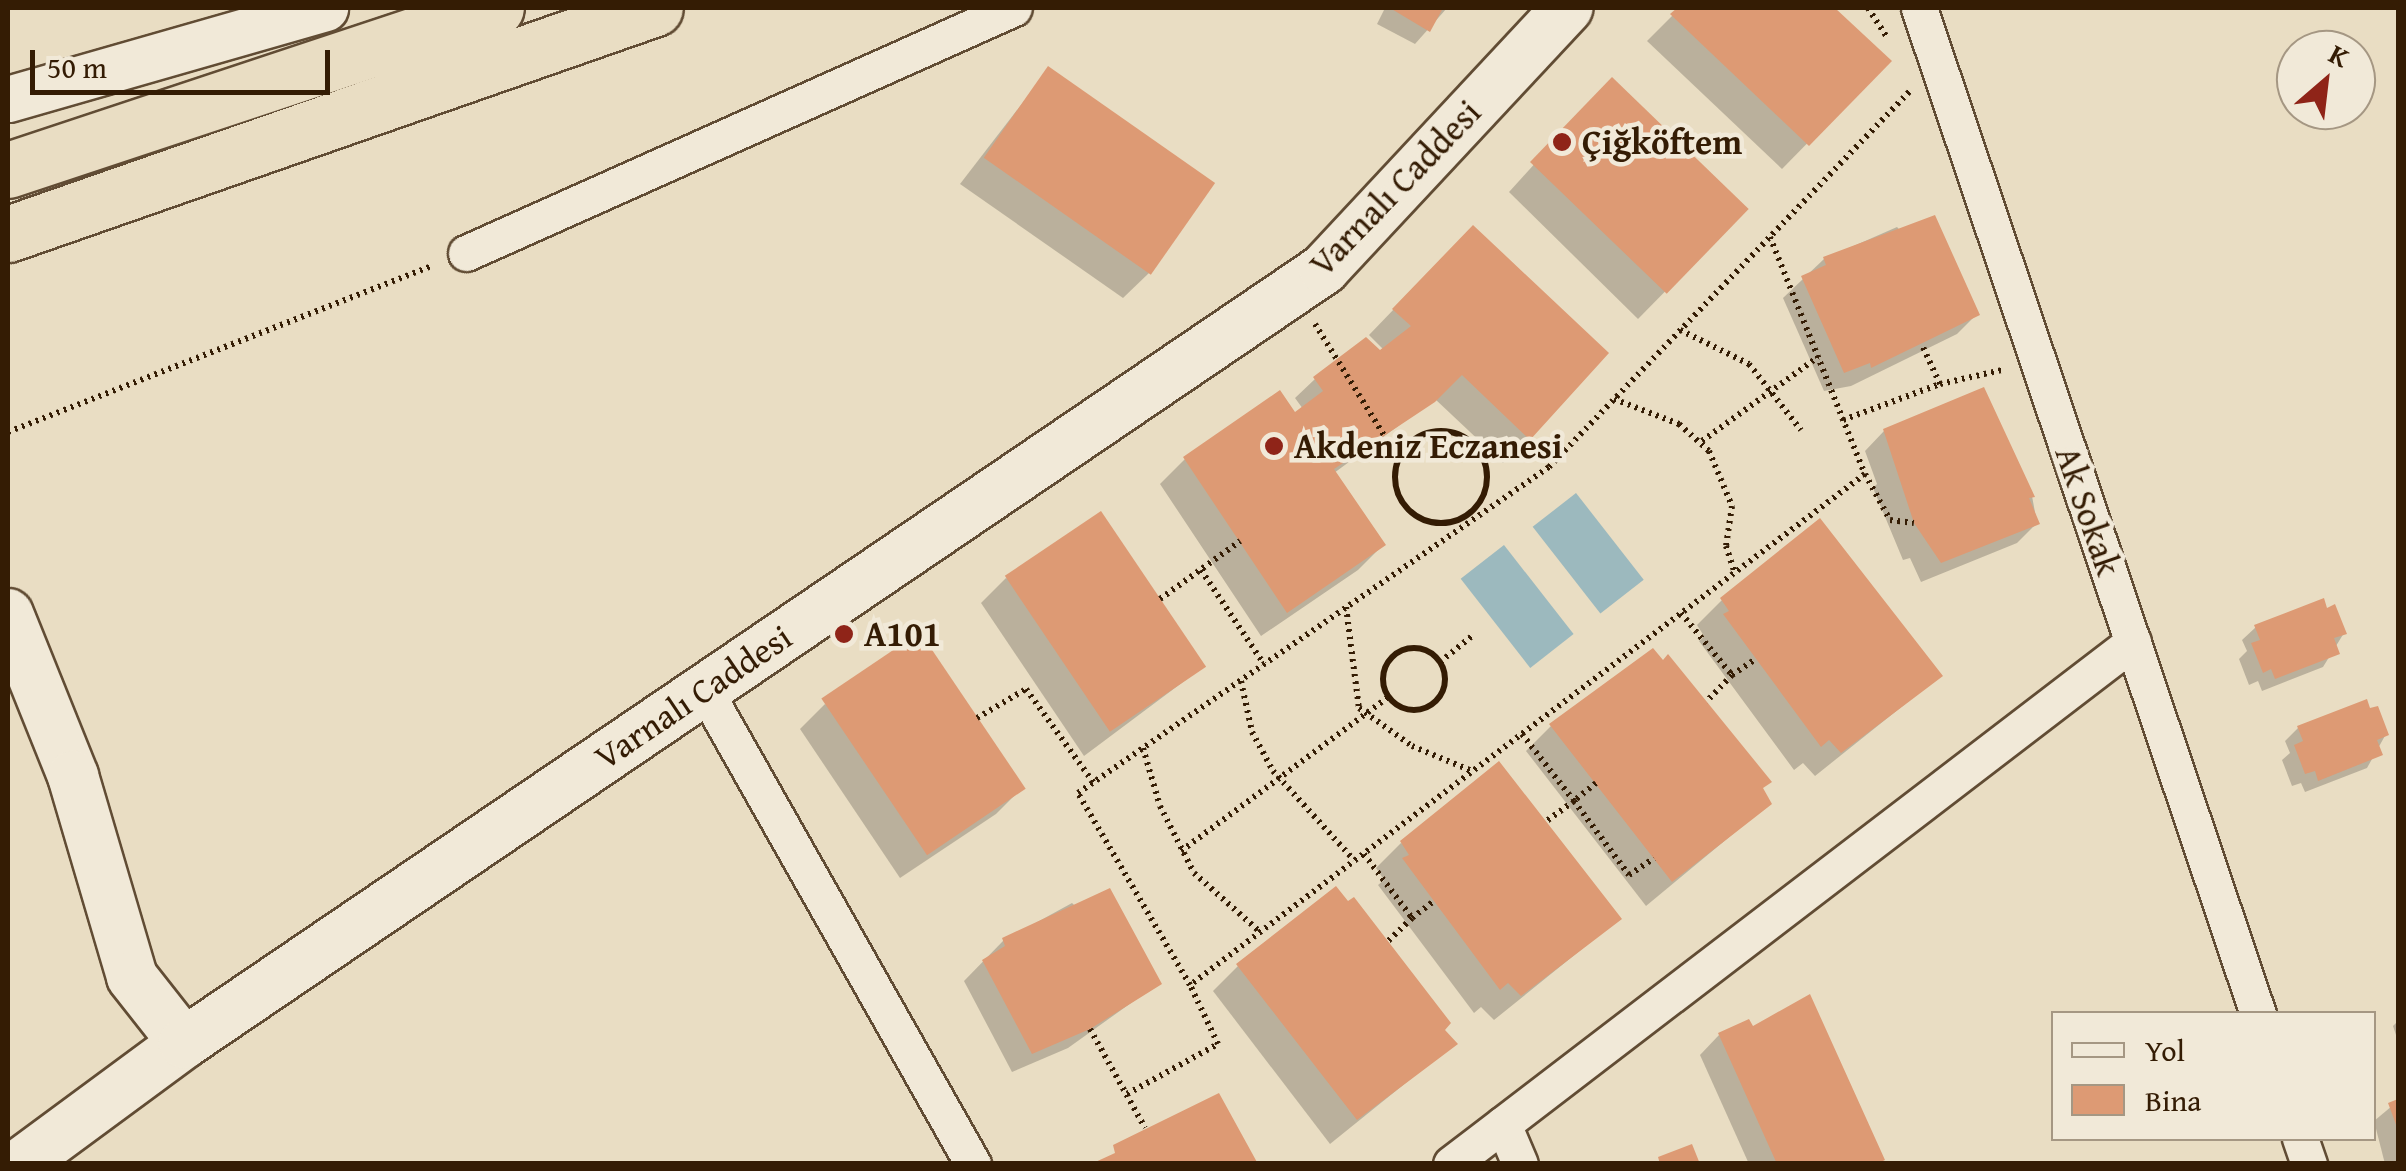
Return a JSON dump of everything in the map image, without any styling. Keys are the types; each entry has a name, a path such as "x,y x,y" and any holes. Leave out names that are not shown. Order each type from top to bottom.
{"highway":[{"path":"8,170 496,8"},
{"path":"18,235 655,8"}],"main road":[{"name":"Varnalı Caddesi","path":"20,1164 184,1044 1324,269 1567,8"},
{"path":"8,614 73,776 132,977 184,1044"}],"street":[{"path":"8,99 325,8"},
{"path":"466,253 1014,8"},
{"name":"Ak Sokak","path":"1919,8 2257,1011"},
{"path":"1452,1164 2132,642"},
{"path":"704,689 974,1164"},
{"path":"1503,1124 1520,1164"}],"path":[{"path":"1868,8 1898,53"},
{"path":"1126,1094 1218,1044 1190,985 1078,793 1473,515 1549,467 1917,84"},
{"path":"1770,236 1865,474 1890,520 1914,523"},
{"path":"8,432 466,253"},
{"path":"1294,290 1399,460"},
{"path":"1680,330 1749,364 1801,430"},
{"path":"1922,346 1940,384"},
{"path":"1702,442 1818,357"},
{"path":"1843,420 1940,384 2006,369"},
{"path":"1614,398 1679,424 1702,442 1732,506 1726,546 1735,573"},
{"path":"1426,433 1467,439 1487,475 1473,515 1438,523 1410,511 1396,483 1399,460 1426,433"},
{"path":"1190,985 1865,474"},
{"path":"1160,600 1240,542"},
{"path":"1201,570 1264,664"},
{"path":"1346,607 1352,692 1364,714 1412,746 1473,771"},
{"path":"1681,614 1732,675"},
{"path":"1440,662 1472,636"},
{"path":"1420,648 1440,662 1444,686 1434,703 1405,709 1388,697 1382,676 1391,656 1420,648"},
{"path":"1706,702 1732,675 1756,660"},
{"path":"1240,681 1252,732 1278,779 1354,860"},
{"path":"978,718 1026,688 1093,782"},
{"path":"1182,851 1388,697"},
{"path":"1522,734 1628,875 1654,858"},
{"path":"1143,748 1194,873 1260,932"},
{"path":"1546,821 1596,783"},
{"path":"1364,854 1412,918"},
{"path":"1388,941 1434,901"},
{"path":"1090,1028 1146,1128"}],"water":[{"path":"1576,493 1644,580 1600,614 1533,527"},
{"path":"1504,545 1574,634 1530,668 1461,579"}],"building":[{"path":"1390,8 1443,8 1430,32"},
{"path":"1677,8 1835,8 1892,61 1809,146 1670,14"},
{"path":"1048,66 1215,183 1151,275 984,158"},
{"path":"1612,77 1749,209 1667,294 1530,162"},
{"path":"1935,215 1980,315 1871,368 1870,363 1844,373 1801,276 1826,265 1823,257"},
{"path":"1473,225 1609,353 1530,440 1462,375 1435,402 1334,469 1386,545 1287,613 1183,457 1280,390 1295,412 1323,391 1313,377 1366,337 1380,350 1411,326 1392,309"},
{"path":"1984,387 2035,497 2029,498 2040,524 1941,563 1914,523 1883,429"},
{"path":"1101,511 1206,667 1110,732 1005,576"},
{"path":"1820,518 1943,676 1841,753 1829,740 1821,747 1723,614 1729,611 1720,598"},
{"path":"2324,598 2327,608 2335,604 2347,634 2334,638 2340,654 2275,679 2271,669 2263,673 2251,643 2260,640 2254,625"},
{"path":"920,632 1026,789 927,855 821,699"},
{"path":"1653,648 1663,660 1668,654 1772,782 1763,788 1772,804 1672,882 1549,724"},
{"path":"2367,699 2370,708 2378,706 2389,735 2377,740 2383,755 2318,781 2315,771 2305,774 2294,745 2303,741 2297,726"},
{"path":"1499,761 1622,919 1521,996 1508,983 1500,990 1402,858 1409,855 1400,841"},
{"path":"1336,886 1348,901 1354,897 1451,1023 1445,1030 1458,1044 1357,1120 1236,964"},
{"path":"1110,888 1162,984 1090,1029 1032,1054 982,960 1005,946 1002,938"},
{"path":"1810,994 1885,1160 1877,1164 1777,1164 1718,1033 1749,1019 1753,1026"},
{"path":"1219,1093 1258,1164 1091,1164 1115,1153 1113,1145"},
{"path":"2398,1099 2398,1130 2388,1103"},
{"path":"1692,1144 1700,1164 1660,1164 1658,1157"}],"place":[{"name":"Çiğköftem","path":"1562,142"},
{"name":"Akdeniz Eczanesi","path":"1274,446"},
{"name":"A101","path":"844,634"}]}
